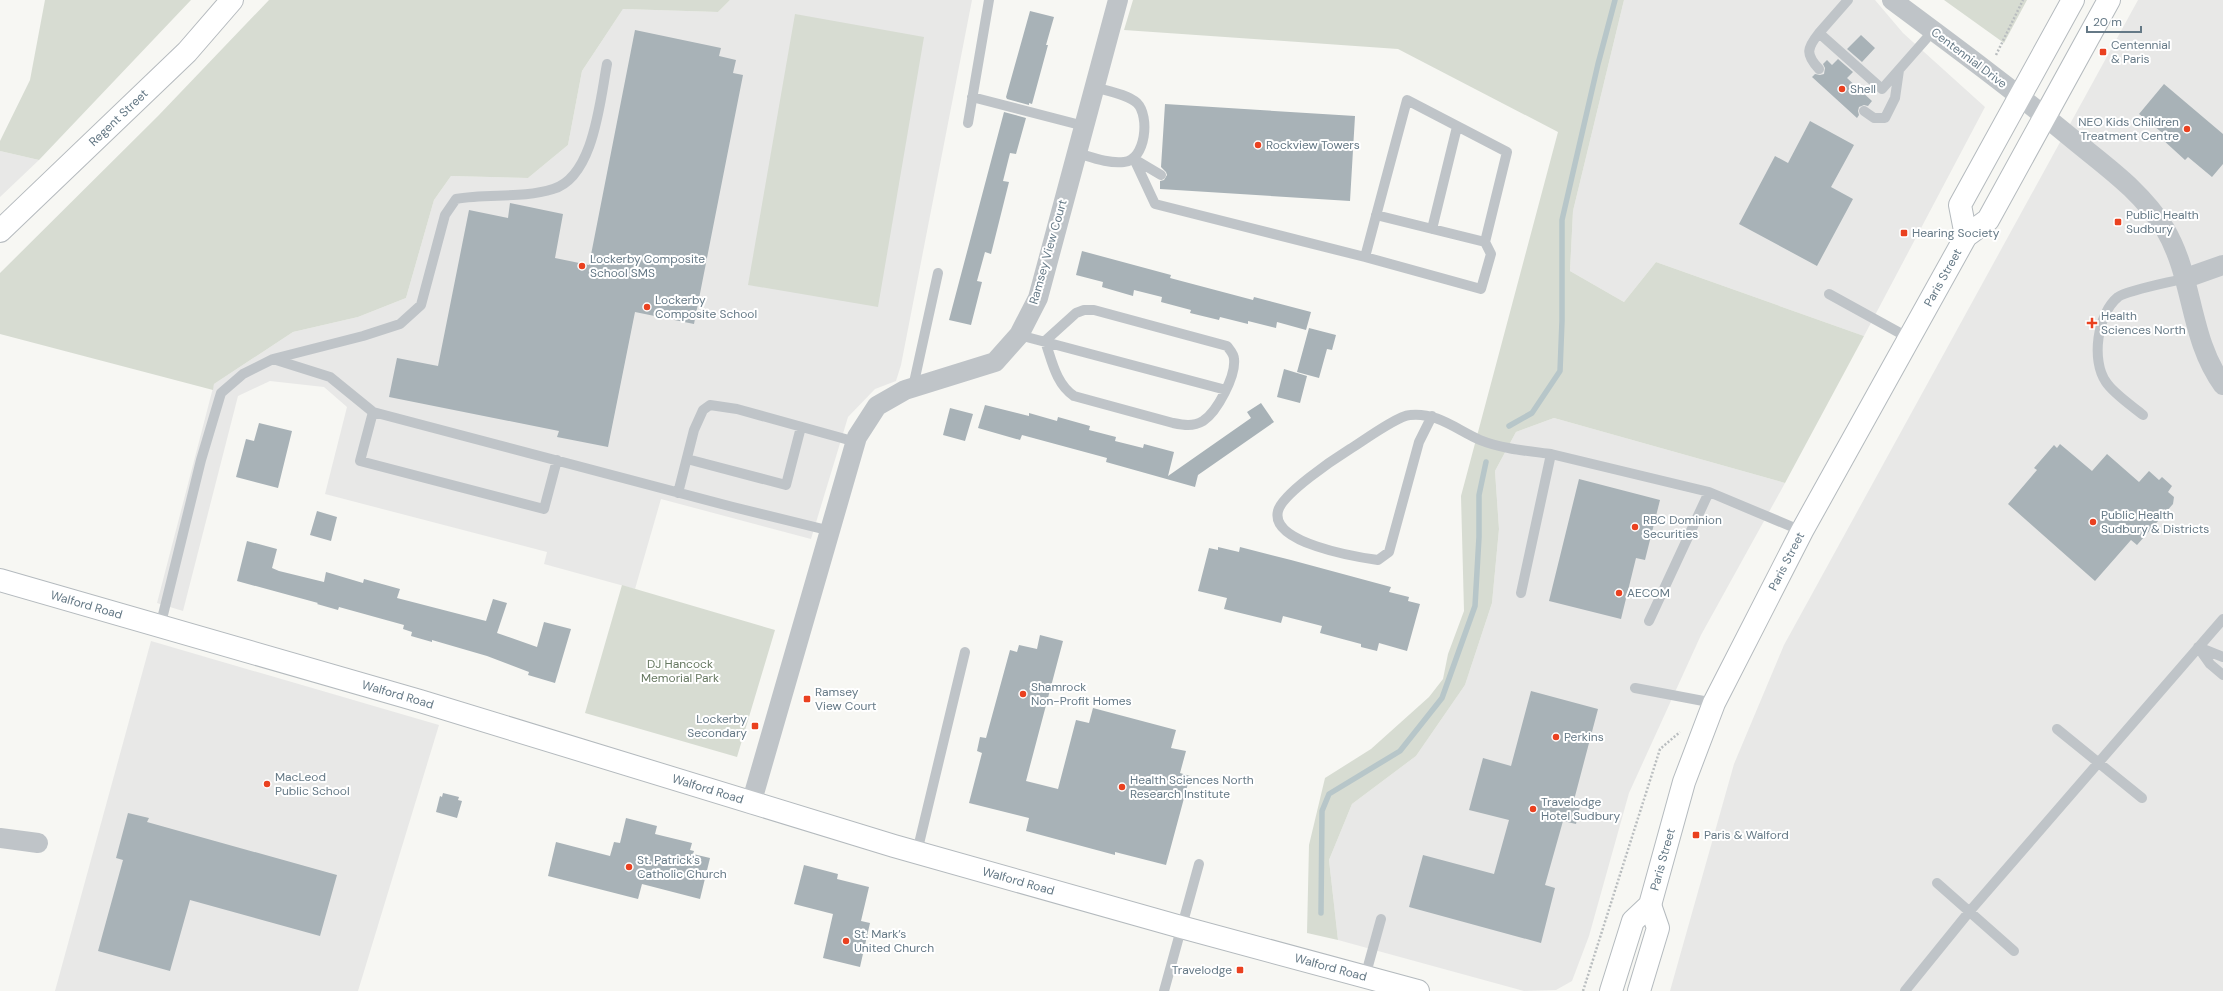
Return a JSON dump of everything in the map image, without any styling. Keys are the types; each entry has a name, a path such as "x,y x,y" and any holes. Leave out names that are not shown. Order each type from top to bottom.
{"main road":[{"name":"Regent Street","path":"0,231 187,52 232,0"},
{"name":"Paris Street","path":"1966,236 1960,205 2073,0"},
{"name":"Paris Street","path":"1611,991 1633,920 1650,905 1684,782 1714,703 1802,531 1966,236 1988,220 2110,0"},
{"name":"Walford Road","path":"0,580 420,701 752,804 917,852 1181,928 1418,991"},
{"name":"Paris Street","path":"1639,991 1658,928 1650,905"}],"street":[{"name":"Ramsey View Court","path":"752,804 856,442 877,406 913,388 995,362 1019,335 1038,298 1118,0"},
{"name":"Centennial Drive","path":"1892,0 2046,115 2134,188 2165,230 2186,278 2199,335 2214,372 2223,385"},
{"path":"2186,278 2223,265"},
{"path":"0,838 38,843"}],"lane":[{"path":"968,123 989,0"},
{"path":"1819,69 1811,60 1809,54 1810,45 1848,0"},
{"path":"1819,33 1882,89 1933,31"},
{"path":"160,627 201,460 222,393 243,374 273,359 363,336 400,324 421,306 445,215 456,199 473,195 518,194 554,189 577,174 590,148 607,64"},
{"path":"1864,111 1874,118 1885,118 1895,98 1898,70"},
{"path":"1076,153 1111,161 1125,162 1134,159 1141,148 1145,123 1142,109 1136,102 1094,87"},
{"path":"972,97 1084,126"},
{"path":"1134,159 1155,204 1365,257 1481,289 1491,254 1485,242 1506,152 1407,100 1365,257"},
{"path":"1432,229 1457,127"},
{"path":"1134,159 1161,175"},
{"path":"1376,215 1485,242"},
{"path":"913,388 938,273"},
{"path":"2143,415 2106,383 2099,366 2099,340 2104,317 2119,297 2186,278"},
{"path":"1829,294 1910,338"},
{"path":"1089,310 1209,340 1227,346 1232,351 1234,359 1233,374 1226,390 1210,416 1202,422 1190,425 1173,423 1074,396 1065,390 1058,380 1045,341 1076,313 1089,310"},
{"path":"1019,335 1226,390"},
{"path":"273,359 330,378 373,412 678,493 831,530"},
{"path":"678,493 694,430 703,410 710,405 737,410 856,442"},
{"path":"373,412 360,461 544,509 557,460"},
{"path":"1432,416 1419,442 1389,552 1378,560 1359,558 1312,545 1288,534 1278,523 1277,512 1282,501 1327,463 1409,415 1432,416 1481,440 1551,454 1709,492 1802,531"},
{"path":"687,459 786,485 801,427"},
{"path":"1521,593 1551,454"},
{"path":"1649,621 1709,492"},
{"path":"1904,991 1969,912 2223,619"},
{"path":"2198,647 2223,657"},
{"path":"2198,647 2210,664 2223,675"},
{"path":"917,852 965,652"},
{"path":"1635,688 1714,703"},
{"path":"2057,729 2142,798"},
{"path":"1164,991 1199,864"},
{"path":"1937,883 2014,951"},
{"path":"1365,977 1381,919"}],"path":[{"path":"1988,71 2023,0"},
{"path":"1583,991 1660,749 1684,729"}],"shaded area":[{"name":"Lockerby Composite School","path":"730,0 972,0 901,365 896,381 875,389 848,417 811,539 661,499 635,589 544,564 547,552 325,494 347,407 324,387 270,381 238,396 183,611 157,603 214,384 293,332 358,317 406,298 434,200 451,176 528,178 568,145 582,71 623,9 718,12"},
{"path":"1624,0 1875,0 1903,33 1985,107 1864,336 1656,262 1624,302 1570,271 1573,211"},
{"name":"Health Sciences North","path":"2138,0 2223,0 2223,991 1670,991 1734,764 1784,645"},
{"path":"0,151 39,160 0,197"},
{"path":"1554,418 1785,483 1701,635 1629,793 1589,936 1572,981 1556,990 1524,991 1338,940 1329,860 1352,804 1416,756 1465,685 1492,603 1499,529 1495,471 1516,432"},
{"name":"MacLeod Public School","path":"151,641 439,725 358,991 55,991"}],"green space":[{"path":"45,0 191,0 39,160 0,151 0,141 30,80"},
{"path":"269,0 730,0 718,12 623,9 582,71 568,145 528,178 451,176 434,200 406,298 358,317 293,332 214,384 213,390 0,334 0,273 158,116"},
{"path":"1133,0 1624,0 1573,211 1570,271 1624,302 1656,262 1864,336 1785,483 1554,418 1516,432 1495,471 1499,529 1492,603 1465,685 1416,756 1352,804 1329,860 1338,940 1307,933 1309,845 1325,778 1371,749 1429,697 1443,679 1448,654 1464,611 1461,496 1558,132 1398,49 1124,30"},
{"path":"1944,0 2027,0 2004,43"},
{"path":"795,14 924,37 878,307 748,285"},
{"name":"DJ Hancock Memorial Park","path":"622,585 775,630 737,757 585,713"}],"building":[{"path":"1030,11 1054,17 1032,104 1029,103 1029,105 1007,99 1006,97"},
{"path":"635,30 721,48 719,56 736,60 733,73 743,75 694,324 635,312 608,447 557,437 559,431 389,397 397,358 438,366 469,210 508,218 510,203 563,214 555,258 589,265"},
{"path":"1861,35 1875,48 1862,62 1847,49"},
{"name":"Shell","path":"1838,59 1853,72 1847,78 1872,101 1868,106 1864,105 1859,107 1859,115 1857,118 1812,77 1815,74 1824,74 1825,68 1823,64 1827,60 1832,65"},
{"name":"NEO Kids Children Treatment Centre","path":"2164,84 2223,134 2223,164 2212,177 2188,157 2185,160 2162,139 2165,135 2139,114"},
{"name":"Rockview Towers","path":"1165,104 1355,116 1350,201 1160,189 1160,181 1164,180 1167,175 1161,167"},
{"path":"1004,112 1026,118 1016,154 1010,153 1003,181 1009,182 991,254 985,252 977,281 982,282 971,325 949,320"},
{"path":"1810,121 1854,145 1831,187 1853,199 1817,266 1739,224 1775,156 1788,163"},
{"path":"1082,251 1171,275 1170,278 1253,300 1254,297 1311,312 1306,330 1277,322 1276,328 1248,321 1248,324 1220,317 1219,320 1190,313 1191,310 1161,302 1162,297 1134,290 1133,296 1102,287 1103,282 1076,275"},
{"path":"1309,328 1336,335 1332,350 1327,349 1319,378 1297,372"},
{"path":"1284,369 1307,376 1300,403 1277,397"},
{"path":"1261,403 1274,422 1198,475 1195,487 1106,462 1107,458 1022,435 1020,440 978,428 985,405 1029,416 1029,413 1057,421 1058,417 1090,426 1089,430 1116,437 1115,441 1143,448 1144,444 1174,452 1168,476 1251,418 1247,412"},
{"path":"950,408 973,414 965,441 943,435"},
{"path":"259,423 292,431 278,488 236,477 246,439 254,441"},
{"name":"Public Health Sudbury & Districts","path":"2060,444 2092,471 2107,454 2139,482 2149,471 2159,480 2162,477 2172,486 2168,492 2174,497 2173,504 2137,545 2131,540 2095,581 2008,504 2037,470 2034,468 2054,445 2057,448"},
{"path":"1579,479 1660,500 1645,560 1636,558 1621,619 1549,601"},
{"path":"317,511 337,517 331,541 310,535"},
{"path":"247,541 277,549 272,568 279,571 324,582 326,572 363,583 364,579 400,589 397,598 486,621 493,599 507,603 497,633 537,647 544,622 571,629 555,683 528,675 529,672 487,656 432,640 432,642 411,636 412,632 403,629 404,625 339,607 338,610 317,604 318,603 237,581"},
{"path":"1218,547 1239,552 1240,547 1391,587 1389,592 1409,597 1408,601 1420,604 1407,651 1379,643 1377,651 1361,647 1361,644 1320,633 1322,626 1283,616 1281,623 1224,609 1227,598 1198,591 1209,548 1218,550"},
{"name":"Health Sciences North Research Institute","path":"1040,635 1063,641 1026,781 1058,789 1076,720 1089,723 1093,708 1176,730 1171,748 1186,751 1180,773 1190,776 1166,865 1115,852 1115,855 1026,831 1029,818 969,803 982,753 977,751 980,737 986,738 1010,650 1017,652 1019,645 1037,649"},
{"path":"1531,691 1598,709 1574,800 1581,802 1576,824 1563,821 1545,885 1555,888 1541,943 1409,907 1423,855 1494,874 1509,820 1469,810 1483,758 1511,766"},
{"path":"443,793 459,797 458,800 462,801 457,818 436,812 440,796 442,797"},
{"path":"128,813 149,818 147,822 337,875 320,936 190,900 170,971 98,951 123,860 116,858"},
{"name":"St. Patrick's Catholic Church","path":"626,818 657,826 655,834 692,843 690,850 694,851 693,854 710,858 700,899 642,884 638,899 548,876 556,842 610,856 614,842 620,843"},
{"path":"804,865 838,874 837,879 869,887 861,921 870,923 860,967 823,958 833,914 794,904"}],"waterway":[{"path":"1509,426 1532,413 1560,371 1562,321 1562,220 1598,64 1615,0"},
{"path":"1321,913 1322,811 1329,794 1400,751 1442,698 1475,606 1479,537 1479,495 1486,462"}],"place":[{"name":"Centennial & Paris","path":"2103,52"},
{"name":"Shell","path":"1842,89"},
{"name":"NEO Kids Children Treatment Centre","path":"2187,129"},
{"name":"Rockview Towers","path":"1258,145"},
{"name":"Public Health Sudbury","path":"2118,222"},
{"name":"Hearing Society","path":"1904,233"},
{"name":"Lockerby Composite School SMS","path":"582,266"},
{"name":"Lockerby Composite School","path":"647,307"},
{"name":"Health Sciences North","path":"2092,323"},
{"name":"Public Health Sudbury & Districts","path":"2093,522"},
{"name":"RBC Dominion Securities","path":"1635,527"},
{"name":"AECOM","path":"1619,593"},
{"name":"Shamrock Non-Profit Homes","path":"1023,694"},
{"name":"Ramsey View Court","path":"807,699"},
{"name":"Lockerby Secondary","path":"755,726"},
{"name":"Perkins","path":"1556,737"},
{"name":"MacLeod Public School","path":"267,784"},
{"name":"Health Sciences North Research Institute","path":"1122,787"},
{"name":"Travelodge Hotel Sudbury","path":"1533,809"},
{"name":"Paris & Walford","path":"1696,835"},
{"name":"St. Patrick's Catholic Church","path":"629,867"},
{"name":"St. Mark’s United Church","path":"846,941"},
{"name":"Travelodge","path":"1240,970"}]}
